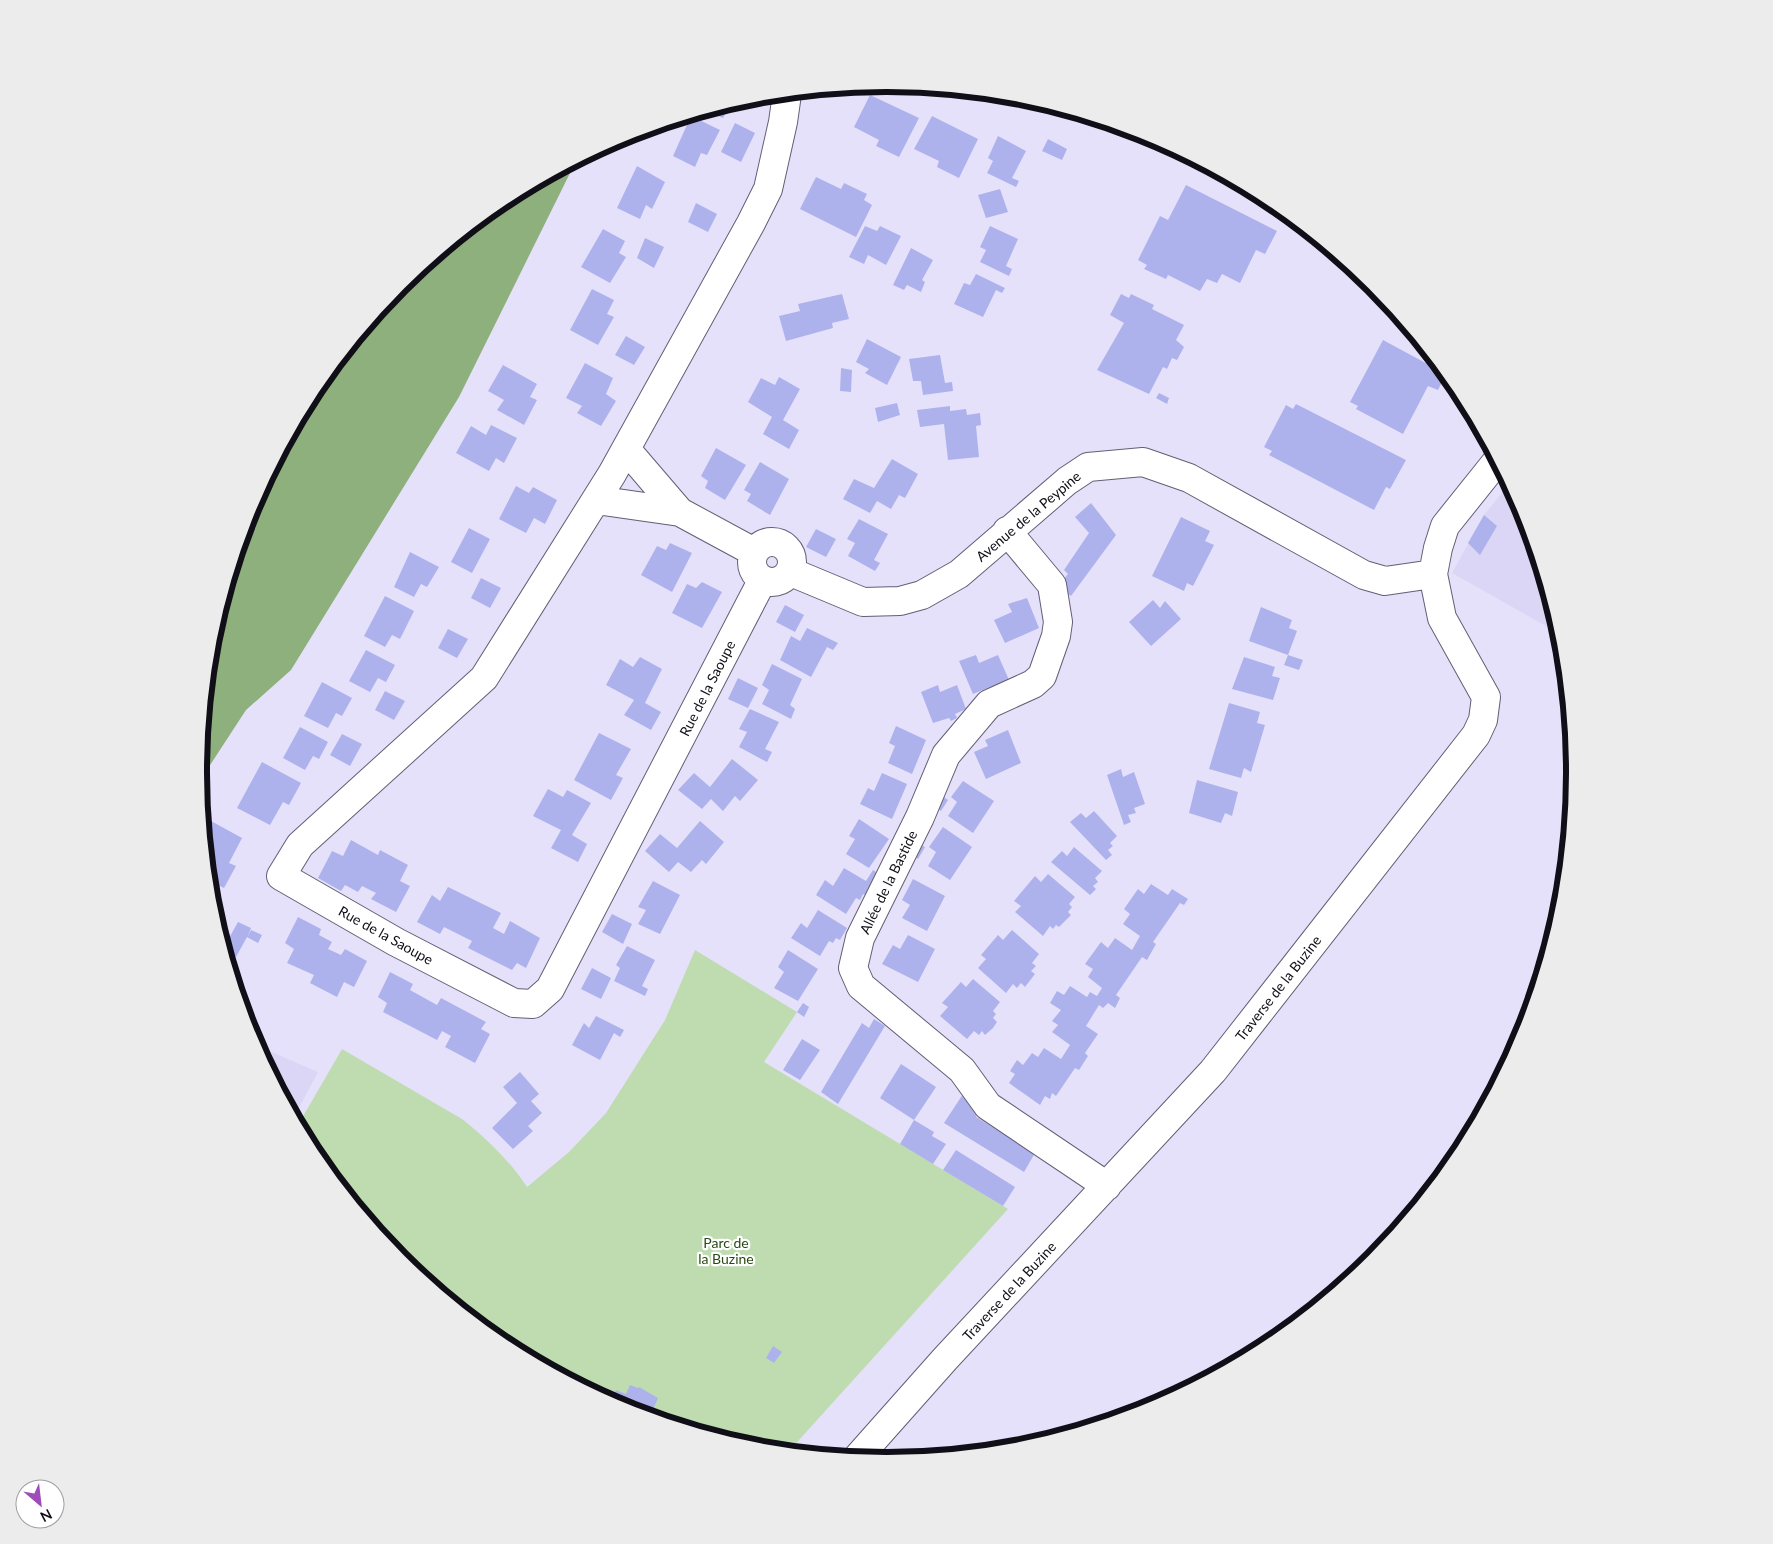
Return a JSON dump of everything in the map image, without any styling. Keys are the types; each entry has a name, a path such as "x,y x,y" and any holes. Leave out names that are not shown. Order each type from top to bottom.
{"street":[{"path":"680,512 626,449 768,188 786,100"},
{"name":"Rue de la Saoupe","path":"626,449 484,678 300,845 281,876 396,942 514,1003 533,1004 550,989 762,580"},
{"name":"Avenue de la Peypine","path":"791,572 863,602 900,601 922,595 959,574 1067,480 1088,467 1143,462 1188,478 1364,575 1385,580 1433,574"},
{"name":"Traverse de la Buzine","path":"863,1451 945,1359 1213,1071 1476,735 1483,720 1486,697 1442,618 1433,574 1445,526 1493,466"},
{"path":"596,500 680,512 754,552"},
{"name":"Allée de la Bastide","path":"1007,531 1052,585 1058,622 1056,636 1045,668 1042,676 1033,684 989,704 946,755 920,817 860,938 853,968 861,986 962,1070 988,1106 1107,1186"},
{"path":"772,541 783,544 790,551 794,562 791,572 784,580 773,583 762,580 754,573 752,562 754,552 762,544 772,541"}],"shaded area":[{"path":"1504,490 1530,554 1551,629 1452,573 1484,515"},
{"path":"267,1050 318,1072 297,1111"}],"green space":[{"path":"571,171 459,397 291,670 246,710 207,770 208,728 213,683 220,639 230,596 259,512 277,471 298,432 347,358 406,292 438,261 509,207"},
{"name":"Parc de la Buzine","path":"695,950 797,1012 764,1062 1008,1209 794,1445 711,1428 626,1400 547,1360 509,1337 438,1283 406,1252 347,1186 302,1118 342,1049 462,1119 497,1150 527,1187 569,1152 606,1113 665,1020"}],"building":[{"path":"870,95 919,118 899,157 876,146 879,140 854,127"},
{"path":"726,113 723,118 716,115"},
{"path":"932,116 978,139 959,178 937,167 939,161 914,149"},
{"path":"699,120 720,130 707,155 701,153 695,167 673,156 688,123"},
{"path":"735,123 755,133 741,162 721,152"},
{"path":"998,136 1026,151 1012,178 1019,181 1016,187 987,173 993,161 988,158"},
{"path":"1048,139 1067,149 1062,160 1042,151"},
{"path":"637,166 665,182 652,209 646,205 640,219 617,208"},
{"path":"816,177 841,189 844,183 867,194 864,200 872,205 856,237 800,209"},
{"path":"1186,185 1277,231 1265,254 1256,250 1240,283 1222,274 1217,283 1207,279 1200,291 1168,275 1166,279 1144,269 1147,265 1138,260 1160,216 1168,220"},
{"path":"1000,189 1008,212 986,218 978,195"},
{"path":"696,203 717,214 708,232 688,222"},
{"path":"865,226 877,231 880,226 901,236 886,265 868,255 864,264 849,257"},
{"path":"990,226 1018,239 1006,266 1012,269 1009,276 980,262 986,250 980,247"},
{"path":"603,229 625,241 619,253 626,257 610,283 581,267"},
{"path":"645,238 664,247 654,268 637,258"},
{"path":"911,248 933,260 922,280 925,282 921,292 907,285 904,290 893,285"},
{"path":"976,274 1005,288 1002,293 996,290 983,317 954,304 964,283 970,285"},
{"path":"592,289 614,300 607,314 614,317 598,345 570,330"},
{"path":"842,294 849,319 832,323 833,328 786,341 779,316 800,311 798,304"},
{"path":"1121,294 1129,298 1131,294 1154,305 1152,309 1184,325 1176,340 1184,347 1177,360 1172,358 1167,369 1163,367 1149,394 1097,370 1124,323 1110,315"},
{"path":"626,336 645,347 634,365 615,355"},
{"path":"867,339 901,357 887,385 865,373 869,369 856,362"},
{"path":"1383,340 1432,366 1442,381 1438,390 1428,386 1403,434 1356,409 1358,406 1350,402"},
{"path":"940,355 945,383 952,382 953,391 923,395 921,381 913,381 909,359"},
{"path":"585,363 613,378 606,394 616,401 601,426 577,413 582,406 566,398"},
{"path":"503,365 537,384 530,397 537,400 524,425 497,410 504,400 488,391"},
{"path":"841,368 852,370 851,392 840,391"},
{"path":"779,377 800,389 783,420 799,430 789,449 763,434 772,417 748,402 761,378 775,385"},
{"path":"1159,393 1169,398 1167,404 1156,398"},
{"path":"897,403 900,415 878,422 875,408"},
{"path":"1296,404 1406,460 1390,489 1386,487 1374,510 1269,455 1272,451 1264,447 1286,405 1293,409"},
{"path":"950,406 950,411 966,409 967,415 980,413 981,425 976,426 979,457 948,460 944,424 920,427 917,410"},
{"path":"491,425 517,438 504,463 496,458 489,471 456,453 471,426 486,435"},
{"path":"716,448 746,465 725,500 705,488 708,481 701,476"},
{"path":"892,459 918,474 905,498 899,495 891,509 877,501 870,513 843,499 854,479 874,488"},
{"path":"760,462 789,479 770,515 747,501 751,494 744,490"},
{"path":"516,486 529,493 533,487 557,500 545,524 534,518 526,533 499,519"},
{"path":"1091,503 1116,535 1071,596 1058,586 1068,574 1064,570 1089,533 1075,517"},
{"path":"1484,515 1497,526 1480,555 1468,543"},
{"path":"1181,517 1210,531 1205,541 1214,545 1193,586 1187,583 1184,591 1152,576"},
{"path":"859,519 888,534 874,560 880,563 875,571 848,556 855,543 847,539"},
{"path":"469,528 490,539 472,573 451,562"},
{"path":"816,529 836,539 826,557 806,547"},
{"path":"670,543 692,553 672,592 641,575 657,546 666,550"},
{"path":"410,552 439,567 427,587 421,584 414,597 394,587"},
{"path":"481,578 501,588 490,608 471,598"},
{"path":"702,582 722,592 702,628 672,613 687,584 696,588"},
{"path":"385,596 414,611 400,639 392,635 385,647 364,636"},
{"path":"1027,598 1039,628 1005,643 994,620 1012,612 1008,604"},
{"path":"1153,600 1160,608 1165,601 1181,619 1151,646 1129,622"},
{"path":"785,605 804,615 795,632 776,622"},
{"path":"1261,607 1292,620 1289,628 1297,631 1288,655 1249,641"},
{"path":"807,628 838,643 833,650 827,647 811,677 780,660 791,636 800,641"},
{"path":"448,629 468,639 457,658 438,648"},
{"path":"366,650 395,665 386,682 378,678 370,692 349,681"},
{"path":"976,655 979,663 998,655 1009,680 1020,675 1022,682 992,692 990,687 973,694 959,661"},
{"path":"1288,655 1303,660 1299,670 1284,665"},
{"path":"640,657 662,669 645,703 661,712 651,730 624,715 634,700 606,685 620,659 633,667"},
{"path":"1244,657 1275,667 1272,676 1280,678 1273,700 1232,689"},
{"path":"772,664 802,679 790,705 795,709 791,719 762,704 769,690 762,685"},
{"path":"738,678 758,688 748,708 728,699"},
{"path":"322,682 352,698 342,716 336,713 328,728 304,716"},
{"path":"938,685 940,692 957,685 966,709 955,714 957,718 951,721 949,718 933,723 921,692"},
{"path":"385,691 405,701 394,720 375,710"},
{"path":"1229,703 1260,712 1257,723 1265,725 1251,772 1244,768 1241,778 1209,769"},
{"path":"750,709 779,722 765,749 772,752 767,762 739,747 747,732 739,729"},
{"path":"896,726 926,740 912,774 888,763 895,746 889,743"},
{"path":"300,727 328,742 319,759 313,756 305,770 283,758"},
{"path":"1008,730 1021,763 986,779 974,752 988,746 985,740"},
{"path":"599,733 631,749 616,775 623,778 611,800 574,780"},
{"path":"342,734 362,744 350,766 330,755"},
{"path":"732,759 758,780 740,801 735,796 723,811 711,799 702,809 678,790 694,773 710,787"},
{"path":"262,762 301,783 289,805 283,802 270,825 237,808"},
{"path":"1121,769 1123,777 1134,772 1145,804 1134,808 1136,813 1128,815 1131,822 1124,825 1107,775"},
{"path":"882,773 907,784 892,819 860,804 868,788 874,791"},
{"path":"1197,780 1238,792 1232,816 1225,813 1221,823 1189,813"},
{"path":"963,781 994,801 973,833 948,816 957,802 951,797"},
{"path":"548,789 563,797 567,790 591,803 572,835 587,844 578,862 551,848 561,830 533,816"},
{"path":"941,795 948,800 941,811 933,806"},
{"path":"1094,811 1117,836 1110,843 1113,846 1108,850 1112,855 1106,860 1070,822 1081,813 1086,818"},
{"path":"859,819 889,839 869,868 846,854 855,839 849,836"},
{"path":"211,821 242,838 229,863 236,866 224,888 217,885 209,825"},
{"path":"700,821 724,842 706,864 702,860 691,872 678,862 669,872 645,851 660,834 677,848"},
{"path":"943,827 972,847 950,880 928,866 936,852 929,847"},
{"path":"351,840 378,855 380,850 408,865 400,881 410,886 396,912 371,899 376,893 362,886 358,892 345,885 341,891 318,878 332,851 343,856"},
{"path":"916,842 925,847 918,859 910,853"},
{"path":"1074,847 1102,871 1095,878 1098,882 1093,886 1096,889 1090,895 1051,862 1062,851 1067,856"},
{"path":"844,868 866,881 873,870 879,874 867,896 863,894 860,900 856,898 846,914 816,895 825,880 833,886"},
{"path":"1048,874 1075,897 1069,904 1072,907 1068,912 1071,915 1059,927 1056,925 1053,929 1050,926 1043,936 1015,912 1021,906 1014,901 1035,876 1041,882"},
{"path":"913,879 945,896 927,931 902,918 910,905 902,900"},
{"path":"653,881 680,895 660,934 638,924 646,910 638,907"},
{"path":"1151,884 1168,895 1172,889 1188,899 1184,905 1180,903 1153,942 1156,944 1147,960 1142,957 1116,995 1120,998 1115,1008 1108,1003 1103,1008 1099,1005 1086,1026 1098,1034 1085,1053 1088,1056 1079,1070 1075,1068 1056,1096 1052,1093 1050,1099 1045,1096 1040,1105 1009,1083 1015,1074 1010,1071 1017,1060 1023,1065 1032,1053 1038,1057 1044,1048 1061,1059 1070,1045 1052,1032 1058,1025 1052,1021 1061,1010 1050,1003 1057,991 1064,995 1070,986 1087,997 1090,992 1097,996 1102,988 1088,977 1093,969 1085,964 1101,942 1108,948 1115,938 1132,950 1140,936 1123,924 1130,914 1124,909 1138,889 1144,894"},
{"path":"448,887 501,913 493,928 504,934 510,921 540,938 526,968 517,963 512,970 468,948 472,941 444,927 440,934 417,922 432,895 440,901"},
{"path":"818,910 847,928 840,940 836,938 833,943 829,941 820,956 791,938 801,923 807,928"},
{"path":"612,914 632,924 623,944 602,932"},
{"path":"298,917 321,929 319,935 332,942 328,949 341,955 345,949 367,961 354,987 344,982 337,997 310,983 314,975 287,963 294,949 285,943"},
{"path":"238,922 251,928 248,936 251,930 262,935 258,943 247,937 236,957 232,955 228,940"},
{"path":"1012,930 1039,954 1032,963 1036,966 1031,971 1035,974 1025,987 1021,983 1017,988 1013,984 1006,993 978,968 986,959 981,955 998,935 1003,940"},
{"path":"908,935 935,949 918,982 882,964 893,945 900,949"},
{"path":"627,946 655,960 642,986 648,989 645,996 614,981 620,968 616,965"},
{"path":"788,950 818,969 798,1001 774,988 784,972 778,967"},
{"path":"592,968 611,978 601,999 581,989"},
{"path":"390,972 413,984 410,990 437,1005 441,998 486,1022 481,1029 490,1034 475,1063 445,1047 451,1036 442,1031 437,1040 383,1012 387,1003 378,997"},
{"path":"973,979 1000,1002 993,1011 996,1014 993,1018 997,1022 993,1028 985,1035 982,1031 979,1035 974,1031 967,1039 940,1016 948,1007 942,1003 961,982 966,987"},
{"path":"803,1003 809,1007 804,1017 797,1012"},
{"path":"596,1016 624,1030 620,1037 614,1033 600,1060 572,1045 584,1023 589,1028"},
{"path":"874,1019 885,1026 838,1104 821,1092 862,1023 869,1028"},
{"path":"802,1039 820,1050 800,1080 783,1070"},
{"path":"901,1064 936,1087 914,1120 880,1098"},
{"path":"520,1072 539,1094 531,1101 542,1113 528,1126 533,1131 513,1149 492,1128 517,1103 503,1087"},
{"path":"963,1094 977,1115 976,1117 1035,1153 1024,1172 944,1123"},
{"path":"914,1120 934,1132 932,1136 946,1144 933,1164 900,1144"},
{"path":"956,1150 1015,1187 1003,1206 943,1170"},
{"path":"773,1346 782,1352 774,1363 766,1358"},
{"path":"630,1385 639,1387 658,1398 653,1410 614,1394 616,1390 626,1394"}]}
